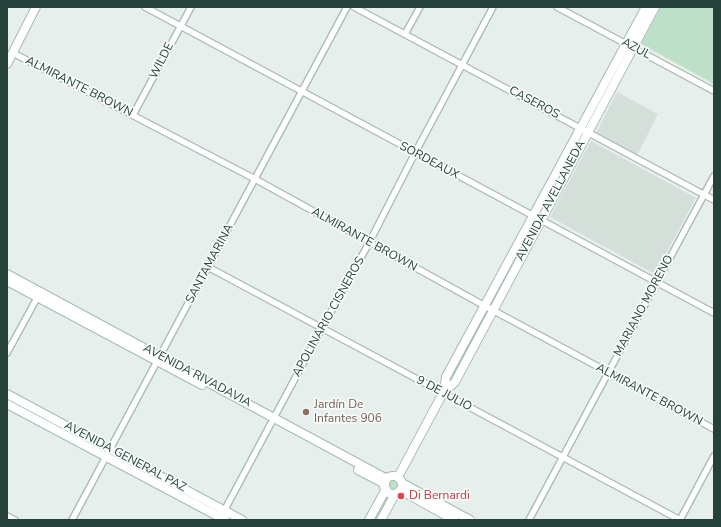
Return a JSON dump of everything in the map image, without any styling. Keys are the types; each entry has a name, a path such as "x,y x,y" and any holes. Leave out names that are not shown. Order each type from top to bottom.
{"main road":[{"path":"7,64 36,7"},
{"name":"AVENIDA AVELLANEDA","path":"630,45 646,7"},
{"name":"AVENIDA AVELLANEDA","path":"443,393 455,382 537,218 630,45 655,7"},
{"name":"AVENIDA AVELLANEDA","path":"381,520 399,486 443,393 446,377 485,306 537,218"},
{"name":"AVENIDA RIVADAVIA","path":"7,274 386,484 391,494 399,486"},
{"name":"AVENIDA RIVADAVIA","path":"7,281 37,298 158,359"},
{"name":"AVENIDA GENERAL PAZ","path":"7,394 110,449 145,472 222,517 242,520"},
{"name":"AVENIDA GENERAL PAZ","path":"7,404 106,456 145,472"},
{"path":"369,520 386,484 392,476 399,486 454,520"},
{"path":"399,486 470,520"}],"street":[{"name":"SORDEAUX","path":"145,7 714,314"},
{"name":"WILDE","path":"134,115 190,7"},
{"name":"SANTAMARINA","path":"72,520 347,7"},
{"name":"CASEROS","path":"354,7 714,200"},
{"path":"405,34 420,7"},
{"name":"APOLINARIO CISNEROS","path":"222,517 272,420 369,243 493,7"},
{"name":"AZUL","path":"557,7 714,91"},
{"name":"ALMIRANTE BROWN","path":"13,53 255,179 369,243 714,430"},
{"name":"MARIANO MORENO","path":"529,520 714,176"},
{"name":"9 DE JULIO","path":"208,267 680,520"},
{"path":"7,353 37,298"},
{"path":"680,520 714,456"},
{"path":"7,516 15,520"}],"shaded area":[{"path":"617,92 658,114 637,155 596,133"},
{"path":"591,141 696,198 655,274 550,217"}],"green space":[{"path":"661,7 714,7 714,84 641,44"},
{"path":"578,138 581,140 542,212 539,210"},
{"path":"531,225 534,226 495,298 492,297"},
{"path":"485,313 488,314 449,386 446,385"},
{"path":"393,480 398,485 393,490 388,485"},
{"path":"387,496 390,497 377,520 373,520"}],"place":[{"name":"Jardín De Infantes 906","path":"306,412"},
{"name":"Di Bernardi","path":"401,496"}]}
